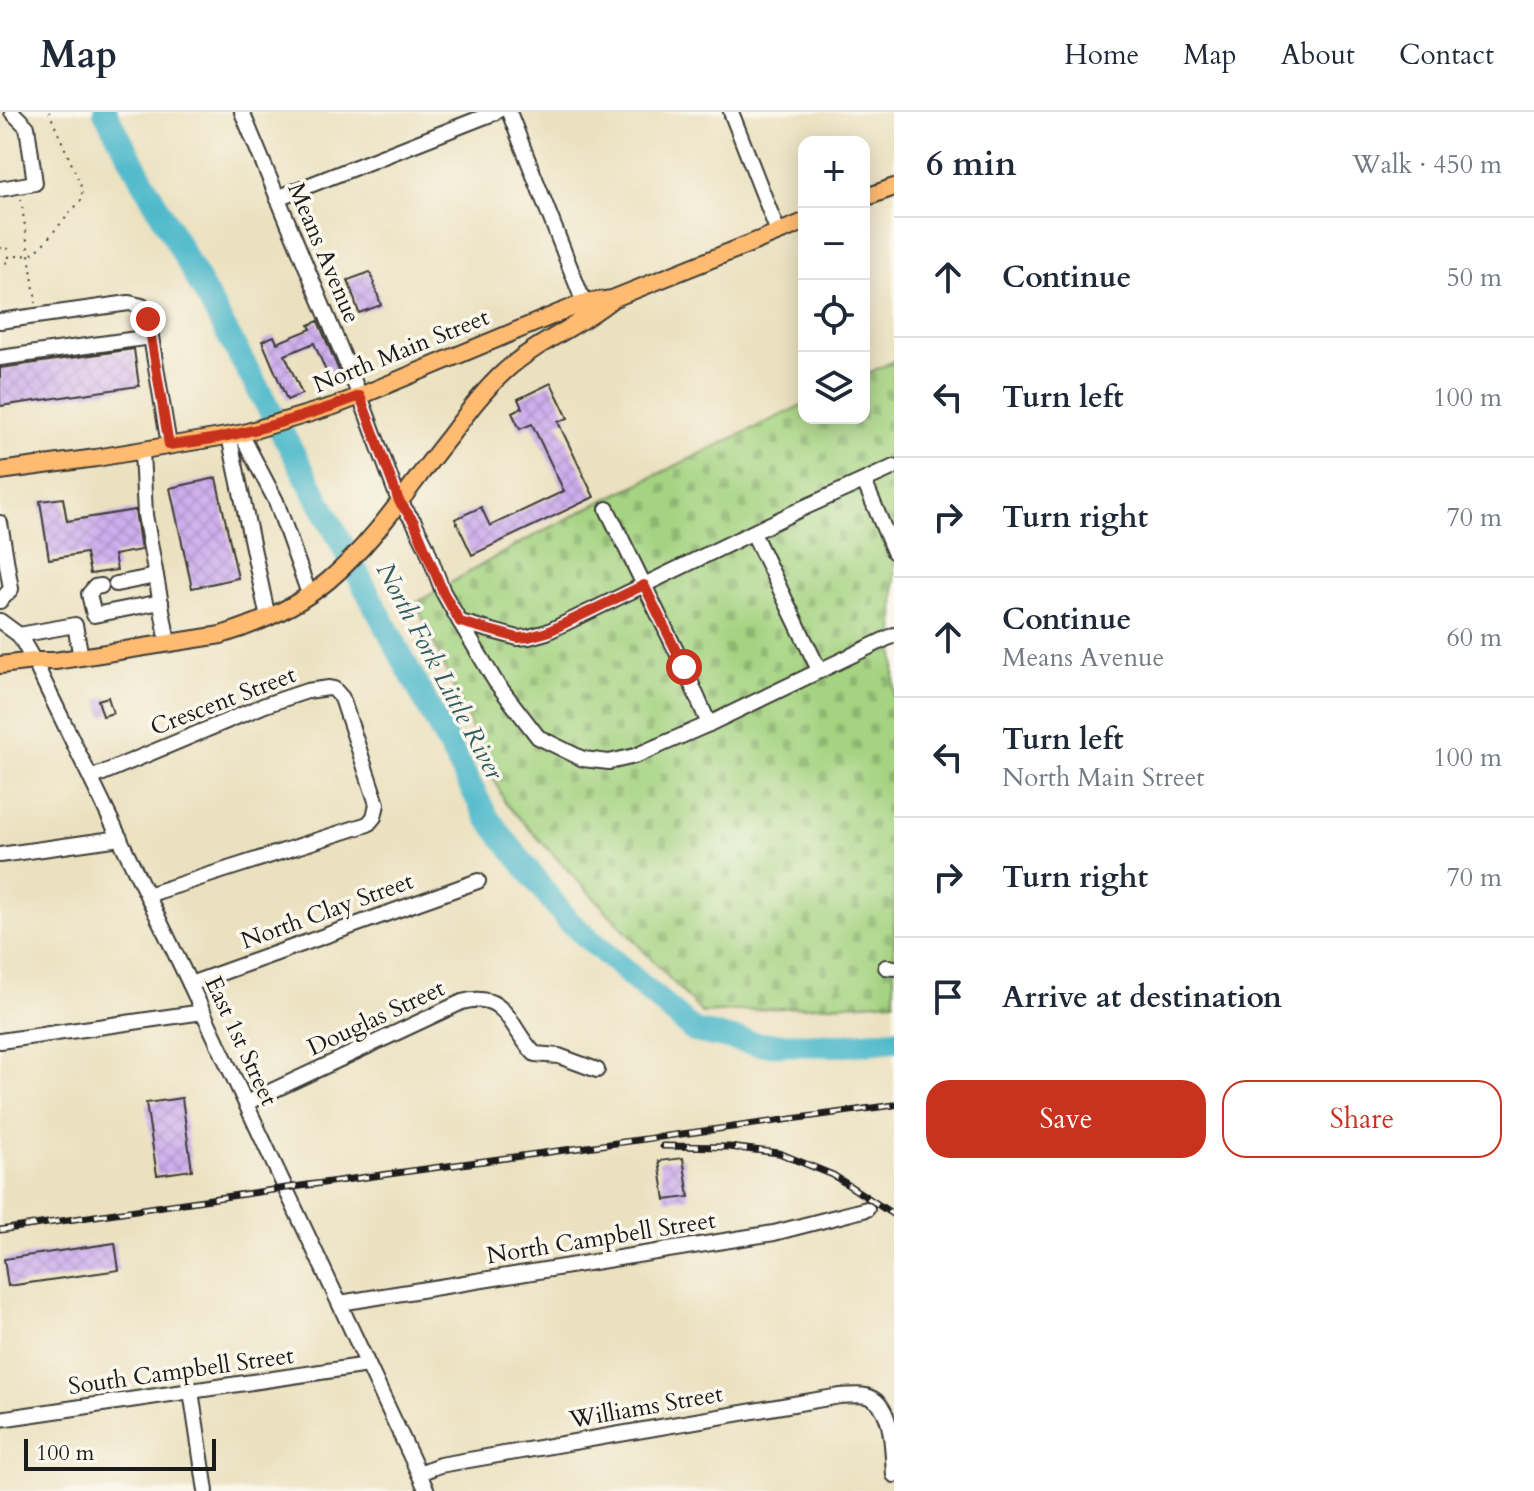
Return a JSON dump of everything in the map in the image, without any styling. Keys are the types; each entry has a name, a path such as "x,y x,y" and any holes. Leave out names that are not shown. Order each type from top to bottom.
{"main road":[{"path":"870,196 894,187"},
{"name":"North Main Street","path":"0,471 196,442 303,416 360,396 584,303 612,299 798,224"},
{"path":"0,665 55,661 221,635 287,609 328,582 353,558 505,370 593,315 612,299"}],"street":[{"path":"0,189 35,183 27,127 12,112"},
{"name":"Means Avenue","path":"242,112 360,396 399,501 414,522 443,592 460,622 495,681 538,737 583,759 609,762 635,756 894,635"},
{"path":"277,198 496,112"},
{"path":"509,112 584,303"},
{"path":"731,112 778,232"},
{"path":"0,321 129,303 142,306 148,319 169,445"},
{"path":"0,358 151,337"},
{"path":"238,434 276,501 309,594"},
{"path":"238,434 268,618"},
{"path":"142,451 145,515 168,643"},
{"path":"460,622 518,638 547,632 894,467"},
{"path":"864,481 894,552"},
{"path":"607,509 709,724"},
{"path":"0,523 11,589 0,601"},
{"path":"753,533 819,670"},
{"path":"116,584 156,576"},
{"path":"101,586 95,587 89,594 94,615 161,602"},
{"name":"East 1st Street","path":"0,621 19,635 34,661 190,984 427,1491"},
{"path":"19,635 75,625 81,657"},
{"name":"Crescent Street","path":"91,778 293,695 329,688 340,694 377,804 374,817 368,824 147,895"},
{"path":"0,855 120,838"},
{"name":"North Clay Street","path":"190,984 478,881"},
{"name":"Douglas Street","path":"246,1103 462,1002 478,998 489,1000 499,1007 535,1054 559,1056 597,1070"},
{"path":"0,1041 203,1012"},
{"name":"North Campbell Street","path":"340,1303 774,1233 867,1209"},
{"name":"South Campbell Street","path":"0,1419 368,1365"},
{"path":"191,1391 206,1491"},
{"name":"Williams Street","path":"419,1473 440,1465 840,1396 863,1395 876,1400 890,1415 894,1475"}],"path":[{"path":"8,257 36,252 83,198 80,183 49,112"},
{"path":"19,186 38,315"},
{"path":"0,248 7,247 9,262 0,264"}],"green space":[{"path":"894,361 894,1001 702,1013 505,803 416,603 594,505 798,407 798,424 870,424 870,372"}],"building":[{"path":"370,272 381,305 359,313 348,280"},
{"path":"318,321 342,378 331,383 314,343 285,355 302,394 287,400 262,341 274,336 277,343 311,329 309,325"},
{"path":"134,349 139,386 0,406 0,368"},
{"path":"551,383 568,418 558,422 594,497 472,555 455,519 481,507 490,526 564,491 532,424 520,429 512,413 522,408 518,399"},
{"path":"216,478 238,578 192,588 170,488"},
{"path":"63,498 67,521 135,510 141,550 114,555 117,570 90,574 86,553 49,559 40,501"},
{"path":"108,697 113,713 103,716 98,700"},
{"path":"182,1098 192,1170 157,1175 146,1103"},
{"path":"683,1158 689,1197 665,1200 659,1161"},
{"path":"115,1243 119,1270 8,1286 4,1259"}],"waterway":[{"name":"North Fork Little River","path":"105,112 295,456 487,817 567,920 694,1031 758,1044 846,1045 894,1040"}],"railway":[{"path":"0,1230 894,1105"},
{"path":"663,1146 729,1147 779,1153 833,1175 894,1215"}],"route":[{"path":"148,319 169,445 241,434 360,396 399,501 414,522 437,579 460,622 518,638 529,637 547,632 644,585 684,667"}]}
